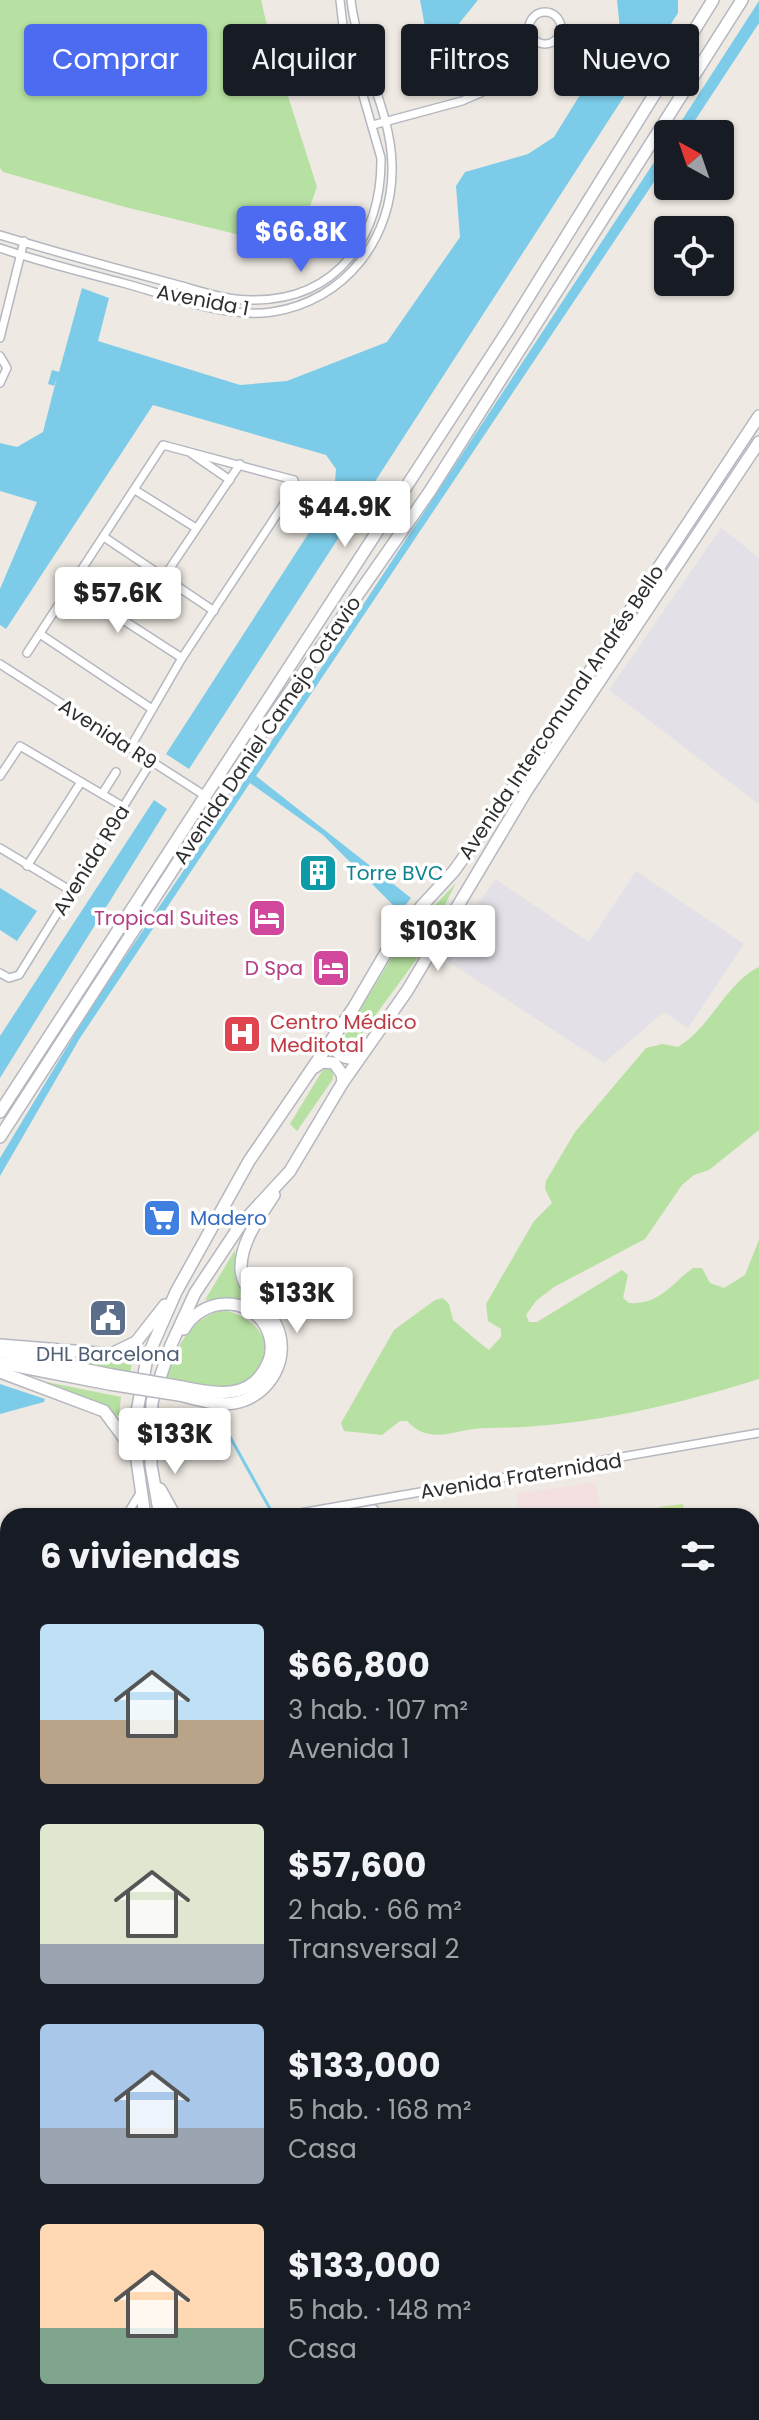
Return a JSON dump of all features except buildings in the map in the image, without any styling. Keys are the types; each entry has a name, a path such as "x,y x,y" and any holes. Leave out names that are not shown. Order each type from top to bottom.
{"main road":[{"name":"Avenida Daniel Camejo Octavio","path":"0,1112 574,228 713,0"},
{"name":"Avenida Daniel Camejo Octavio","path":"0,1137 216,802 430,491 737,2"},
{"name":"Avenida Intercomunal Andrés Bello","path":"143,1508 133,1452 138,1392 147,1358 176,1292 256,1149 315,1067 407,922 454,871 506,798 759,416"},
{"name":"Avenida Intercomunal Andrés Bello","path":"159,1508 150,1450 152,1402 186,1311 227,1242 290,1171 358,1058 407,991 527,790 759,442"},
{"path":"332,1040 334,1049 341,1056 358,1058"},
{"path":"315,1067 322,1062 334,1063 342,1074 343,1082"},
{"path":"0,1363 181,1391 233,1403 255,1395 275,1375 281,1350 276,1325 249,1292 241,1267 244,1247 290,1171"},
{"path":"0,1345 111,1354 136,1342 176,1292"},
{"path":"160,1376 189,1319 209,1306 240,1306 250,1310 267,1328 271,1355 255,1383 241,1392 228,1394 181,1391"},
{"path":"0,1352 110,1379"},
{"path":"0,1372 104,1411 117,1424 133,1452"},
{"path":"150,1450 161,1492 170,1508"}],"street":[{"name":"Avenida 1","path":"0,235 229,299 276,298 318,284 349,257 374,219 381,168 373,125 343,26 340,0"},
{"name":"Avenida 1","path":"0,248 181,299 249,311 272,312 321,296 341,283 363,260 383,227 391,195 392,162 384,122 351,0"},
{"path":"546,12 555,15 561,27 557,40 544,45 536,41 529,30 534,17 546,12"},
{"path":"373,125 473,96"},
{"path":"0,338 24,241"},
{"path":"106,278 110,266"},
{"path":"0,356 7,368 0,383"},
{"path":"27,653 163,446 292,479 295,487 182,658 130,748"},
{"path":"187,450 230,480"},
{"path":"164,577 240,464"},
{"path":"135,490 196,528"},
{"path":"104,537 214,611"},
{"path":"72,587 182,658"},
{"path":"40,634 152,709"},
{"name":"Avenida R9","path":"0,664 216,802"},
{"path":"0,776 18,747 23,747 124,807"},
{"name":"Avenida R9a","path":"0,973 9,978 19,975 151,762"},
{"path":"102,794 116,772"},
{"path":"27,866 81,782"},
{"path":"0,848 73,892"},
{"name":"Avenida Fraternidad","path":"336,1508 759,1433"},
{"path":"131,1508 140,1493"}],"shaded area":[{"path":"721,528 759,558 759,804 609,690"},
{"path":"636,871 744,944 688,1028 664,1012 604,1063 441,957 495,879 589,942"},
{"path":"595,1482 600,1508 519,1508 516,1494"}],"green space":[{"path":"0,0 261,0 267,24 223,24 223,96 288,96 317,187 307,214 277,234 240,235 125,207 3,172 0,168"},
{"path":"456,883 419,956 352,1047 342,1040 403,939"},
{"path":"759,967 759,1130 709,1170 694,1175 682,1185 645,1239 554,1287 536,1301 526,1315 529,1322 537,1322 622,1270 628,1275 623,1298 629,1303 657,1297 693,1268 702,1268 710,1283 724,1288 745,1275 759,1240 759,1379 658,1407 590,1420 435,1435 416,1429 407,1421 400,1421 382,1435 344,1431 341,1423 394,1330 435,1300 443,1298 449,1304 453,1320 489,1350 501,1337 501,1329 488,1321 486,1304 534,1221 552,1203 545,1189 546,1181 575,1132 646,1048 662,1044 678,1047 700,1028 737,983"},
{"path":"324,1068 333,1069 333,1079 297,1131 290,1124"},
{"path":"235,1250 237,1281 250,1303 226,1298 205,1300"},
{"path":"223,1310 244,1318 260,1332 266,1351 259,1373 233,1391 164,1381 179,1347 192,1328"},
{"path":"134,1351 130,1374 48,1357 103,1362"},
{"path":"32,1379 121,1397 119,1416"},
{"path":"683,1504 683,1508 659,1508"}],"water":[{"path":"420,0 478,0 459,24 424,24"},
{"path":"617,0 678,0 678,13 671,24 619,24"},
{"path":"759,1 759,23 695,120 682,120"},
{"path":"579,96 624,96 189,769 166,754 334,494 336,469 326,455 153,405 6,629 0,625 0,589 37,502 0,491 0,443 17,447 43,432 57,377 54,386 48,384 52,370 59,372 82,288 109,298 98,341 240,385 287,381 387,342 460,237 456,186 465,172 528,154 554,137"},
{"path":"654,162 654,182 256,776 411,898 400,912 323,835 250,783 80,1038 0,1176 0,1158 93,1004 334,649"},
{"path":"154,800 167,809 0,1078 0,1036"},
{"path":"0,888 37,911 17,941 0,930"},
{"path":"0,1384 45,1399 44,1402 0,1414"}],"waterway":[{"path":"230,1437 270,1508"}],"place":[{"name":"Torre BVC","path":"318,873"},
{"name":"Tropical Suites","path":"267,918"},
{"name":"D Spa","path":"331,968"},
{"name":"Centro Médico Meditotal","path":"242,1034"},
{"name":"Madero","path":"162,1218"},
{"name":"DHL Barcelona","path":"108,1318"}]}
